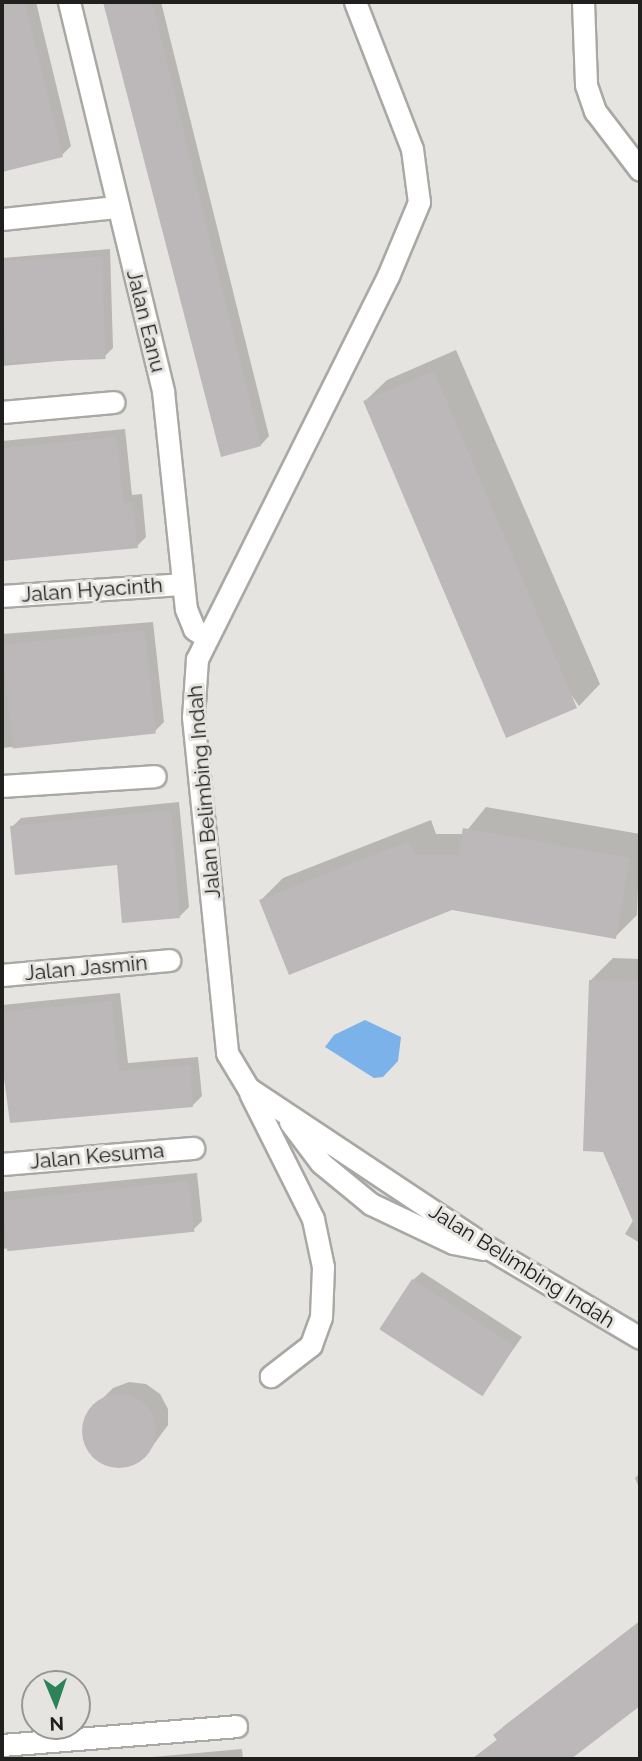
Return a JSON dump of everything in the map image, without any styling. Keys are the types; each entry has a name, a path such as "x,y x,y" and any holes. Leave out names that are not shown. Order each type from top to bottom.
{"street":[{"name":"Jalan Eanu","path":"69,2 163,391 182,584 194,629 207,638"},
{"name":"Jalan Belimbing Indah","path":"355,2 412,149 419,202 388,276 207,638 193,684 227,1053 248,1088 492,1250 640,1338"},
{"path":"583,2 586,85 596,111 640,170"},
{"path":"2,219 117,207"},
{"path":"2,412 114,402"},
{"name":"Jalan Hyacinth","path":"2,596 182,584"},
{"path":"2,786 155,776"},
{"name":"Jalan Jasmin","path":"2,975 169,960"},
{"path":"248,1088 313,1219 323,1267 321,1317 311,1345 271,1376"},
{"name":"Jalan Kesuma","path":"2,1164 193,1148"},
{"path":"2,1745 236,1726"}],"water":[{"path":"365,1020 401,1037 398,1061 383,1077 374,1078 325,1047 334,1035"}],"building":[{"path":"2,2 25,2 63,157 2,172"},
{"path":"103,2 152,2 261,446 221,457"},
{"path":"102,257 106,359 6,362 2,260"},
{"path":"434,371 577,708 506,738 363,401"},
{"path":"117,437 123,503 133,502 138,548 2,561 2,448"},
{"path":"145,630 156,733 13,748 2,645"},
{"path":"171,810 180,918 122,923 117,865 15,875 10,826"},
{"path":"463,828 630,858 616,939 452,910 289,975 259,900 409,841 415,855 458,855"},
{"path":"589,980 640,981 640,1238 603,1152 583,1151"},
{"path":"112,1001 119,1071 190,1065 193,1107 10,1123 2,1063 2,1012"},
{"path":"189,1181 194,1232 7,1251 2,1201"},
{"path":"412,1279 515,1346 482,1396 379,1329"},
{"path":"119,1394 133,1397 145,1405 153,1417 156,1431 153,1445 145,1457 133,1465 119,1468 105,1465 93,1457 85,1445 82,1431 85,1417 93,1405 105,1397"},
{"path":"640,1621 640,1706 571,1759 472,1759 497,1740 493,1735"}]}
